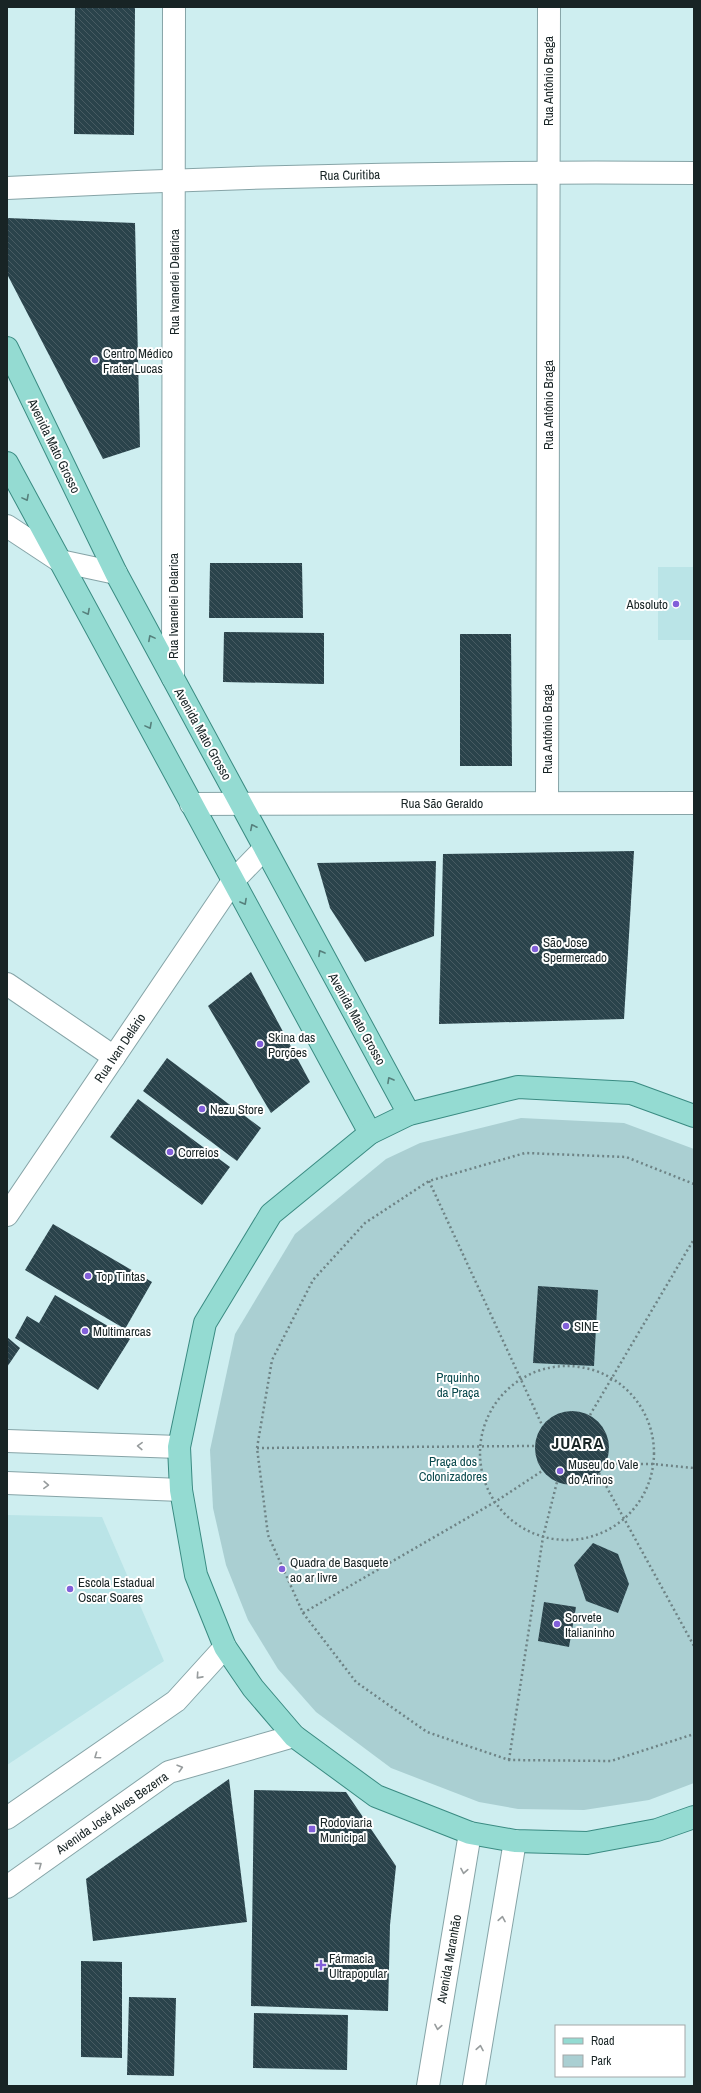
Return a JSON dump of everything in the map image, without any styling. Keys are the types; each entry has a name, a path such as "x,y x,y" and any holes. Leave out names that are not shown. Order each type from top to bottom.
{"main road":[{"name":"Avenida Mato Grosso","path":"7,348 116,573 408,1114"},
{"path":"7,464 370,1133"},
{"path":"694,1116 631,1093 518,1087 408,1114 370,1133 271,1214 205,1323 179,1447 181,1490 196,1575 225,1648 253,1688 294,1736 376,1796 470,1833 515,1841 587,1843 658,1830 694,1817"}],"street":[{"name":"Rua Ivanerlei Delarica","path":"173,678 174,7"},
{"name":"Rua Antônio Braga","path":"547,803 549,7"},
{"name":"Rua Curitiba","path":"7,188 174,179 548,172 694,173"},
{"path":"7,526 60,561 116,573"},
{"name":"Rua São Geraldo","path":"191,804 694,803"},
{"name":"Rua Ivan Delário","path":"7,1215 233,881 264,849"},
{"path":"7,984 114,1057"},
{"path":"7,1441 179,1447"},
{"path":"7,1484 181,1490"},
{"path":"7,1818 176,1701 225,1648"},
{"name":"Avenida José Alves Bezerra","path":"7,1887 169,1772 294,1736"},
{"name":"Avenida Maranhão","path":"428,2086 470,1833"},
{"path":"474,2086 515,1841"}],"path":[{"path":"694,1184 626,1157 525,1153 429,1181 365,1223 313,1280 272,1360 257,1448 268,1535 303,1613 356,1682 427,1732 509,1760 611,1762 694,1734"},
{"path":"429,1181 519,1379 542,1425"},
{"path":"590,1415 612,1380 694,1238"},
{"path":"572,1366 598,1372 622,1385 640,1406 652,1434 654,1464 645,1492 624,1518 602,1533 573,1541 543,1537 516,1524 495,1502 482,1475 479,1448 485,1421 499,1397 519,1379 544,1368 572,1366"},
{"path":"257,1448 479,1448 534,1446"},
{"path":"606,1464 654,1464 694,1468"},
{"path":"303,1613 495,1502 542,1471"},
{"path":"600,1473 694,1646"},
{"path":"509,1760 543,1537 557,1482"}],"shaded area":[{"name":"Absoluto","path":"658,567 694,567 694,640 658,640"},
{"name":"Escola Estadual Oscar Soares","path":"7,1515 102,1517 164,1661 7,1765"}],"green space":[{"name":"Praça dos Colonizadores","path":"521,1118 624,1123 694,1149 694,1783 649,1800 584,1810 518,1809 479,1802 391,1768 316,1712 278,1669 248,1620 226,1565 213,1508 210,1450 235,1334 295,1234 386,1159 420,1143"}],"building":[{"path":"75,7 135,7 134,135 74,134"},
{"name":"Centro Médico Frater Lucas","path":"7,218 135,223 140,447 103,459 7,274"},
{"path":"210,563 302,563 303,618 209,618"},
{"path":"224,632 324,633 324,684 223,682"},
{"path":"460,634 511,634 512,766 460,766"},
{"name":"São Jose Spermercado","path":"634,851 624,1019 439,1024 443,854"},
{"path":"436,861 434,936 365,962 330,908 317,863"},
{"name":"Skina das Porções","path":"251,972 310,1082 271,1113 208,1006"},
{"name":"Nezu Store","path":"167,1058 261,1128 237,1161 143,1091"},
{"name":"Correios","path":"138,1099 230,1167 202,1205 110,1137"},
{"name":"Top Tintas","path":"53,1224 152,1282 125,1329 25,1270"},
{"name":"SINE","path":"538,1286 598,1290 594,1366 533,1363"},
{"path":"55,1295 130,1339 98,1390 15,1338 27,1316 59,1335 39,1323"},
{"path":"7,1337 20,1348 7,1367"},
{"path":"565,1411 579,1411 593,1417 603,1427 609,1441 609,1455 603,1469 593,1479 579,1485 565,1485 551,1479 541,1469 535,1455 535,1441 541,1427 551,1417"},
{"path":"593,1543 618,1554 629,1584 618,1613 586,1601 574,1565"},
{"name":"Sorvete Italianinho","path":"544,1602 576,1607 569,1647 538,1641"},
{"path":"229,1779 247,1922 93,1941 86,1879"},
{"path":"254,1790 346,1792 396,1866 390,1925 388,2011 251,2006"},
{"path":"81,1961 122,1962 122,2058 81,2057"},
{"path":"129,1997 176,1998 174,2076 127,2075"},
{"path":"254,2013 348,2015 347,2070 253,2068"}],"place":[{"name":"Centro Médico Frater Lucas","path":"95,360"},
{"name":"Absoluto","path":"676,604"},
{"name":"São Jose Spermercado","path":"535,949"},
{"name":"Skina das Porções","path":"260,1044"},
{"name":"Nezu Store","path":"202,1109"},
{"name":"Correios","path":"170,1152"},
{"name":"Top Tintas","path":"88,1276"},
{"name":"SINE","path":"566,1326"},
{"name":"Multimarcas","path":"85,1331"},
{"name":"Museu do Vale do Arinos","path":"560,1471"},
{"name":"Quadra de Basquete ao ar livre","path":"282,1569"},
{"name":"Escola Estadual Oscar Soares","path":"70,1589"},
{"name":"Sorvete Italianinho","path":"557,1624"},
{"name":"Rodoviaria Municipal","path":"312,1829"},
{"name":"Fármacia Ultrapopular","path":"321,1965"}],"district":[{"name":"JUARA","path":"578,1442"}],"park label":[{"name":"Prquinho da Praça","path":"458,1384"}]}
